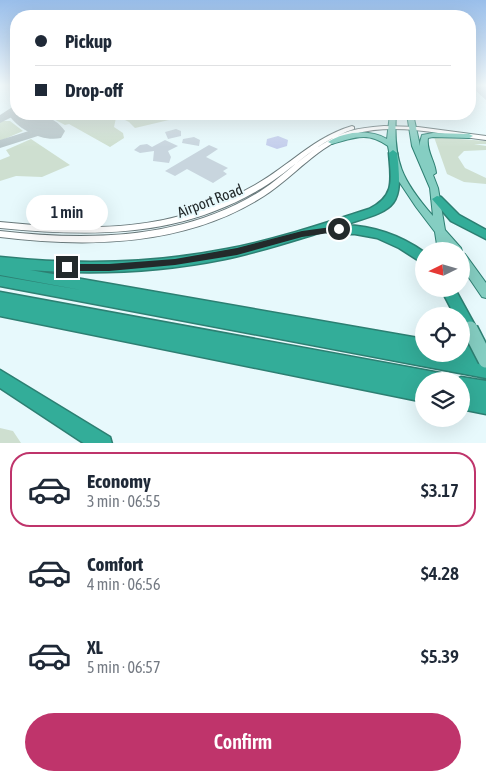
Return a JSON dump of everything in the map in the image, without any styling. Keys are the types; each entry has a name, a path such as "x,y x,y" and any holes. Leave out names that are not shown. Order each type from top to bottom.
{"highway":[{"path":"0,262 81,267 154,264 225,254 302,234 373,212 388,204 394,196 396,188 392,150"},
{"path":"437,199 455,218 486,235"},
{"path":"302,234 339,229 368,232 395,241 415,253"},
{"path":"0,270 415,344"},
{"path":"0,281 486,370"},
{"path":"0,298 415,376"},
{"path":"0,310 415,391"},
{"path":"470,355 486,359"},
{"path":"0,378 101,443"},
{"path":"470,387 486,390"},
{"path":"470,402 486,405"}],"main road":[{"path":"393,120 392,150 400,174 411,194 449,242"},
{"path":"410,120 418,150 437,199 442,242"},
{"path":"332,142 359,134 369,134 379,137 392,150"},
{"path":"432,182 432,166 424,146 424,138 430,135 469,136"},
{"path":"470,269 486,293"},
{"path":"470,330 486,359"}],"street":[{"name":"Airport Road","path":"0,225 57,232 92,232 141,228 176,220 208,211 245,195 333,134 362,126 411,128 486,136"},
{"name":"Airport Road","path":"0,234 44,240 86,241 136,237 184,227 226,212 252,200 332,142 357,132 392,127"},
{"path":"411,128 469,136 486,136"}],"green space":[{"path":"55,120 116,120 114,127 123,133 124,138 110,147 69,124 65,125"},
{"path":"125,120 169,120 135,128"},
{"path":"0,121 10,121 23,131 0,141"},
{"path":"434,137 486,141 486,144 474,144 486,146 486,150 464,151 458,157 465,168 486,178 486,184 464,182 447,174"},
{"path":"31,139 70,165 42,177 16,176 0,181 0,160 10,156 6,150"},
{"path":"0,428 13,431 21,443 0,443"}],"water":[{"path":"278,136 288,140 287,146 277,149 266,145 267,139"}],"building":[{"path":"176,129 181,131 181,136 168,139 165,132"},
{"path":"194,137 200,140 199,146 182,143 183,139"},
{"path":"165,140 178,146 168,151 171,157 169,163 153,161 154,151 140,153 134,150 140,145 147,144 152,147"},
{"path":"209,145 218,149 206,157 228,168 223,171 227,174 213,183 187,169 175,176 165,171"}],"taxiway":[{"path":"0,119 10,115"},
{"path":"0,144 37,132 39,127 37,123"}],"runway":[{"path":"32,120 50,131"}],"route":[{"path":"67,267 135,266 175,262 237,251 302,234 339,229"}]}
